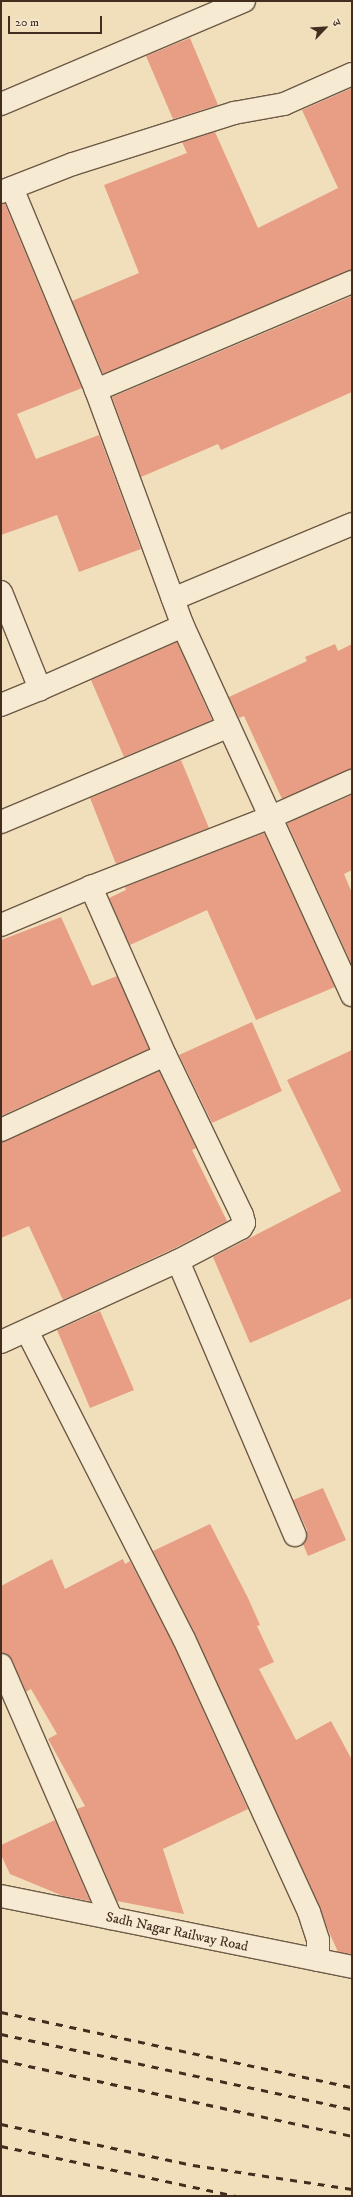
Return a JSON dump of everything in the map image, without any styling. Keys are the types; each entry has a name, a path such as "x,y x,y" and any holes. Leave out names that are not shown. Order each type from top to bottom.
{"street":[{"path":"1,104 244,1"},
{"path":"352,74 298,99 266,108 234,113 73,164 7,190 96,390 183,626 352,994"},
{"path":"96,390 352,282"},
{"path":"172,599 352,524"},
{"path":"1,592 40,689"},
{"path":"1,705 183,626"},
{"path":"1,822 229,726"},
{"path":"1,925 91,887 271,817 352,781"},
{"path":"1,1342 236,1233 244,1223 242,1215 165,1055 91,887"},
{"path":"1,1130 165,1055"},
{"path":"178,1261 295,1535"},
{"path":"27,1331 184,1639 308,1912 318,1940 318,1960"},
{"path":"1,1665 111,1918"},
{"name":"Sadh Nagar Railway Road","path":"1,1896 352,1968"}],"building":[{"path":"190,38 218,105 173,119 146,56"},
{"path":"352,88 352,270 103,374 72,301 139,273 104,185 187,153 182,142 215,132 258,228 338,188 302,110"},
{"path":"1,204 5,204 82,388 17,414 36,459 99,435 141,549 79,572 57,515 1,535"},
{"path":"352,296 352,392 221,450 218,444 141,477 112,397"},
{"path":"177,642 212,720 124,757 91,680"},
{"path":"335,644 338,651 352,644 352,769 282,799 244,716 239,718 229,697 307,661 305,657"},
{"path":"181,760 209,828 116,864 90,798"},
{"path":"352,795 352,870 344,874 352,893 352,965 287,823"},
{"path":"264,833 335,987 256,1020 207,910 130,945 109,898 126,890 125,887"},
{"path":"61,917 92,986 117,976 149,1049 1,1116 1,940"},
{"path":"252,1022 282,1091 212,1123 179,1055"},
{"path":"352,1050 352,1298 250,1343 213,1257 341,1191 287,1080"},
{"path":"159,1071 196,1148 192,1150 227,1221 175,1248 63,1300 29,1226 1,1238 1,1142"},
{"path":"100,1311 134,1390 90,1408 57,1330"},
{"path":"323,1488 346,1540 308,1556 303,1544 307,1537 307,1530 293,1500"},
{"path":"210,1524 248,1598 260,1625 257,1626 274,1662 259,1669 296,1740 331,1721 352,1760 352,1954 338,1952 195,1634 153,1551"},
{"path":"52,1559 65,1589 123,1559 125,1564 130,1561 173,1644 248,1809 163,1849 184,1914 117,1901 77,1809 85,1806 48,1739 57,1734 31,1689 26,1692 12,1660 8,1655 1,1653 1,1586"},
{"path":"55,1820 90,1901 63,1896 10,1874 1,1855 1,1845"}],"railway":[{"path":"1,2012 352,2087"},
{"path":"1,2034 352,2109"},
{"path":"1,2060 352,2136"},
{"path":"1,2124 193,2165 352,2189"},
{"path":"1,2146 236,2196"}]}
